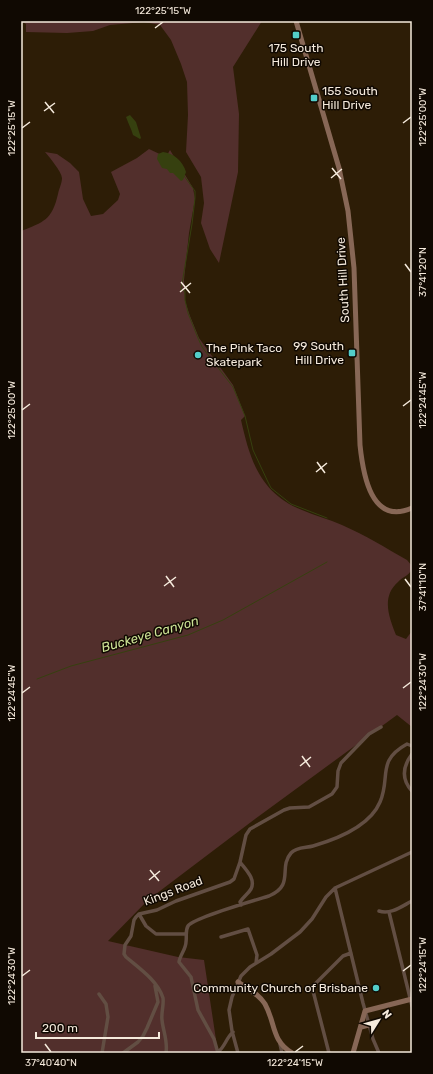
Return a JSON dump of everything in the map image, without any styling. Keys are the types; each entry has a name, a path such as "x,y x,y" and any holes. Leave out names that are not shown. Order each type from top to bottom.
{"street":[{"name":"South Hill Drive","path":"296,21 336,161 348,211 353,252 359,439 362,466 372,496 379,505 393,513 399,513 412,508"},
{"name":"Kings Road","path":"166,1053 168,1044 162,1018 163,1000 161,993 142,970 124,954 125,946 133,931 134,920 139,914 157,910 176,901 230,882 234,879 240,862 246,835 250,829 284,810 290,808 309,807 332,794 336,788 340,763 369,734 382,727"},
{"path":"233,1032 218,1052 214,1039 198,1010 192,977 180,962 186,944 186,934 189,925 269,896 280,890 284,882 288,859 294,851 318,844 361,825 375,812 381,800 387,763 391,757 403,747 409,744 412,746"},
{"path":"412,754 406,764 404,773 407,783 412,791"},
{"path":"238,1053 233,1032 230,1007 238,982 244,972 265,958 307,925 326,897 335,888 412,852"},
{"path":"240,862 251,876 252,882 251,889 240,902 241,905"},
{"path":"335,888 365,1011 379,1053"},
{"path":"379,911 385,913 390,912 412,901"},
{"path":"390,912 412,1006"},
{"path":"139,914 146,926 156,934 186,934"},
{"path":"221,936 248,929 257,955 256,963"},
{"path":"329,1053 312,987 343,956 351,953"},
{"path":"257,955 265,958"},
{"path":"123,1053 138,1042 143,1036 156,1006 158,998 153,982"},
{"path":"238,982 257,995 265,1004 282,1053"},
{"path":"99,994 106,1004 108,1017 102,1053"},
{"path":"365,1011 411,999"},
{"path":"352,1053 365,1011"},
{"path":"361,1027 369,1025"},
{"path":"280,1044 292,1053"}],"shaded area":[{"path":"21,21 262,21 233,67 239,114 238,172 219,263 210,249 201,223 204,203 201,177 186,152 188,115 187,82 171,40 160,25 144,22 110,25 93,31 67,33 26,32 26,24"},
{"path":"130,115 136,122 141,138 140,139 133,135 126,117"},
{"path":"149,149 166,157 170,150 193,188 195,199 189,233 184,280 185,301 199,338 233,385 245,416 241,420 248,449 259,474 276,494 288,503 359,533 407,560 412,566 411,571 393,588 388,601 388,607 396,635 406,639 412,631 412,727 397,715 255,819 148,900 108,941 178,957 204,960 218,1053 21,1053 21,231 46,219 50,215 56,203 62,178 58,168 45,152 57,154 70,163 79,172 83,199 91,216 103,214 118,200 120,194 111,172 137,158"},
{"path":"163,152 174,156 183,164 186,172 183,180 181,181 173,173 170,173 167,169 162,168 157,159 158,154"}],"waterway":[{"path":"184,176 195,191 195,198 181,290 185,291 185,300 188,313 198,338 202,347 233,387 245,416 253,450 271,488 291,504 327,518"},
{"name":"Buckeye Canyon","path":"37,679 71,666 188,635 223,620 327,562"}],"place":[{"name":"175 South Hill Drive","path":"296,35"},
{"name":"155 South Hill Drive","path":"314,98"},
{"name":"99 South Hill Drive","path":"352,353"},
{"name":"The Pink Taco Skatepark","path":"198,355"},
{"name":"Community Church of Brisbane","path":"376,988"}]}
